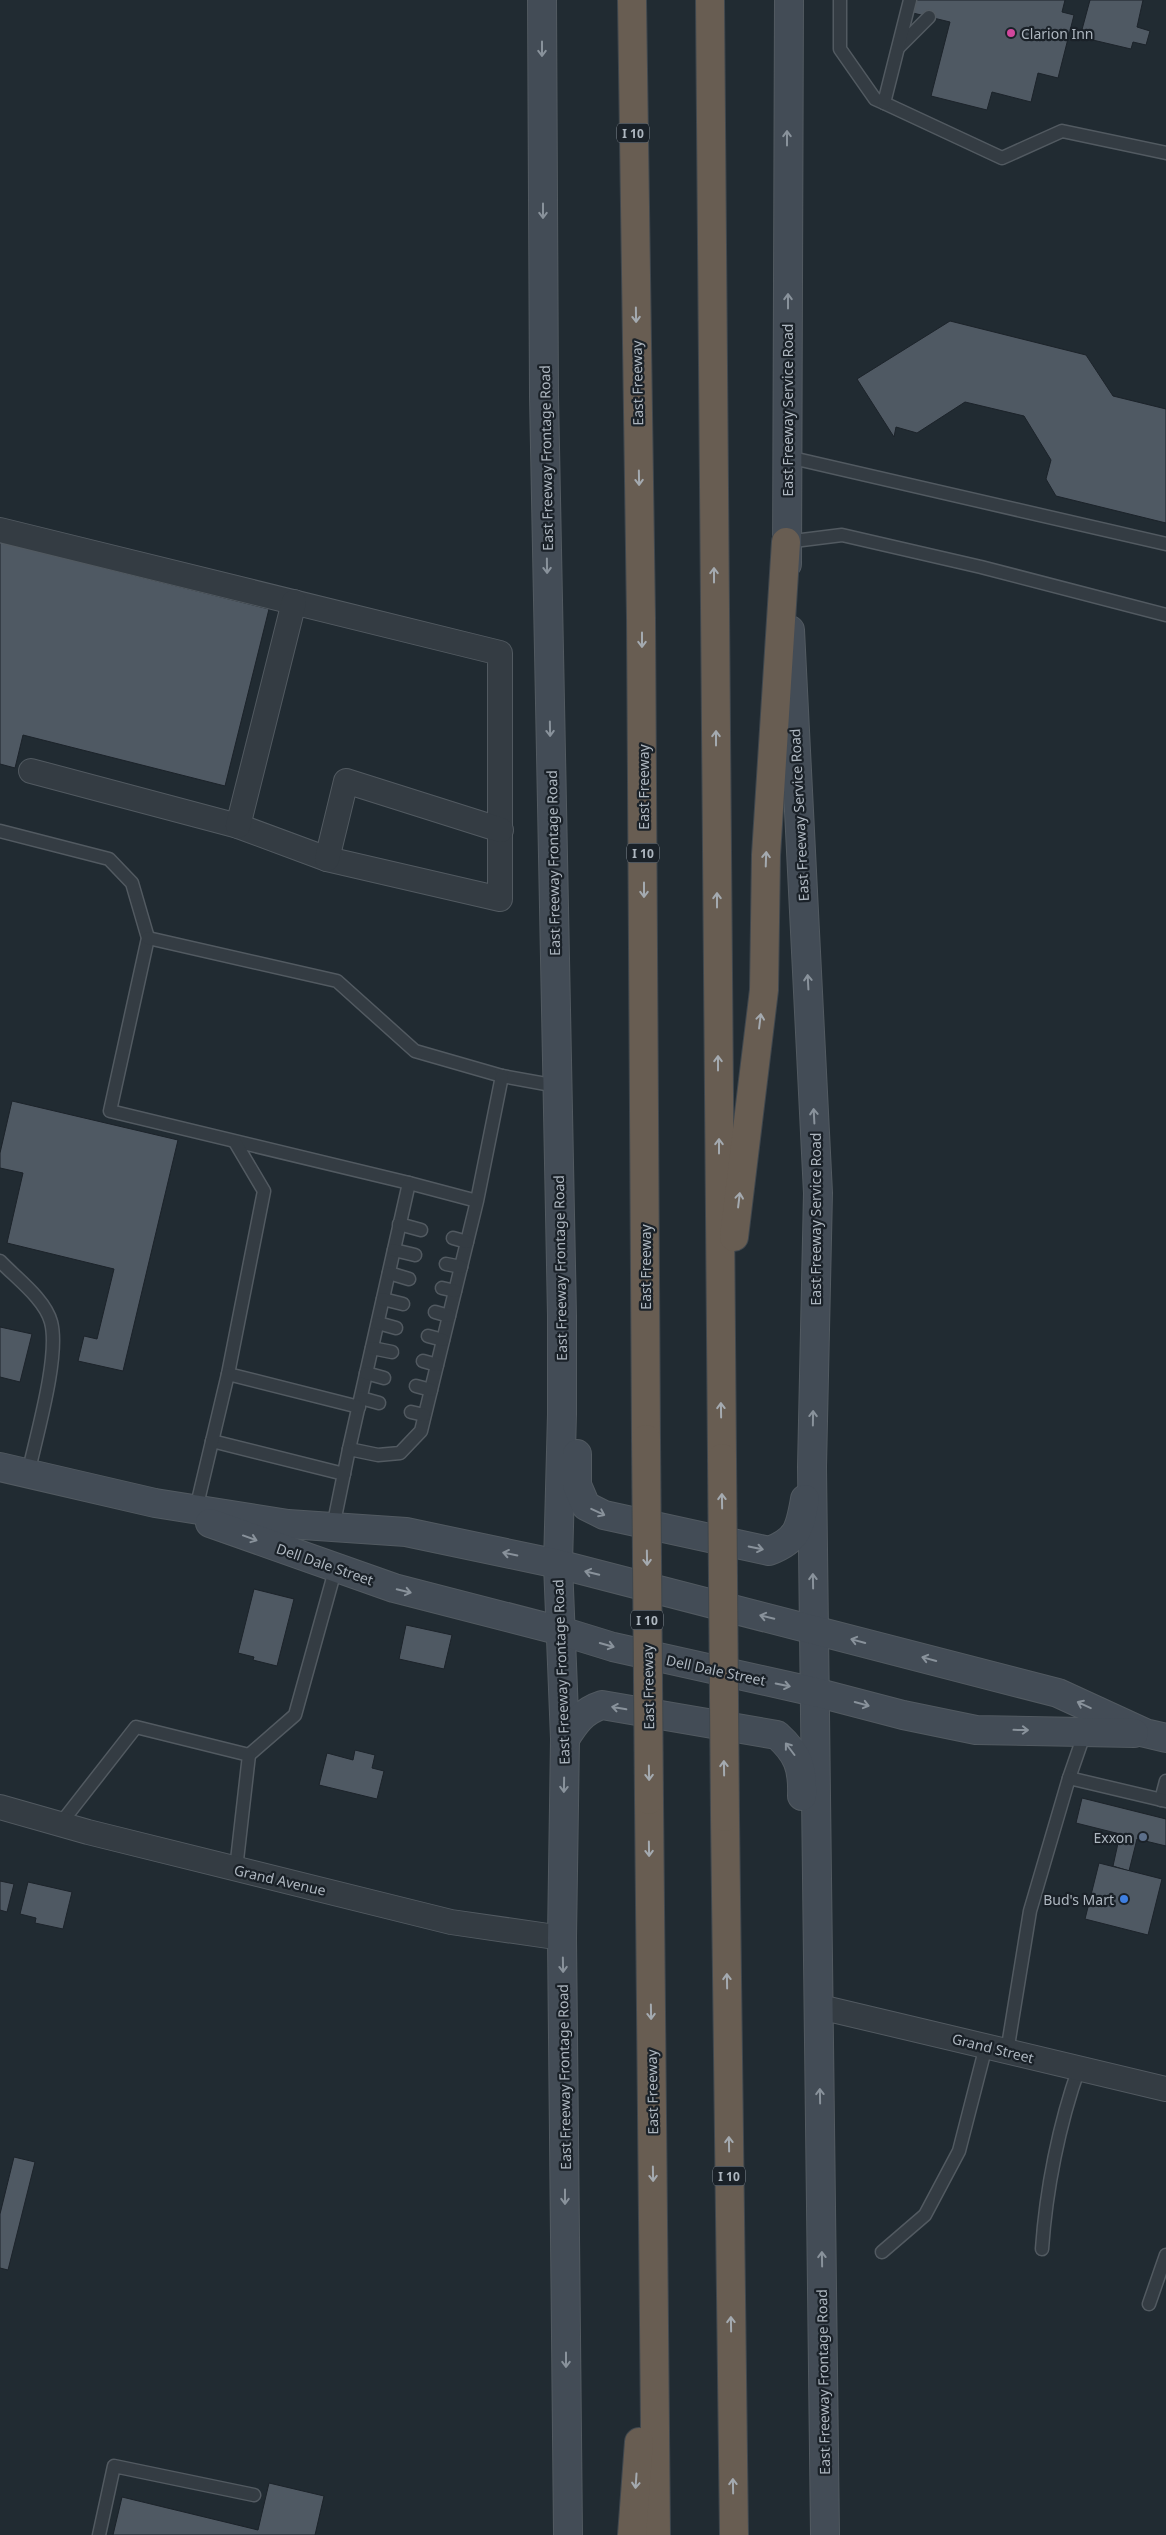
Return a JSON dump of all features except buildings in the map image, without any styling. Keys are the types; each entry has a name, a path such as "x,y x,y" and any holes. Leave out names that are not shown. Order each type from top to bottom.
{"highway":[{"path":"620,0 636,266"},
{"name":"East Freeway","path":"632,0 642,618 646,1439 656,2535"},
{"name":"I 10","path":"710,0 720,1353 734,2535"},
{"path":"720,1353 764,990 766,855 786,542"},
{"path":"632,2535 653,2241"}],"main road":[{"name":"East Freeway Frontage Road","path":"542,0 544,406 562,1316 562,1414 558,1564 565,1739 562,1938 568,2535"},
{"name":"East Freeway Service Road","path":"789,0 788,457 786,542 818,1193 812,1467 814,1629"},
{"path":"562,1316 570,1350 577,1434 577,1485 586,1506 604,1515 769,1551 784,1545 800,1528 812,1467"},
{"name":"Dell Dale Street","path":"0,1467 155,1503 288,1524 406,1532 558,1564 1058,1693 1155,1736"},
{"name":"Dell Dale Street","path":"155,1503 394,1588 561,1631 612,1647 815,1692 903,1715 976,1730 1085,1732 1155,1736"},
{"name":"East Freeway Frontage Road","path":"814,1629 825,2535"},
{"path":"565,1739 576,1721 590,1709 602,1705 777,1735 793,1750 802,1776 801,1864 804,1910 818,1950"}],"street":[{"path":"0,530 500,653 500,899 327,859 238,826 30,772"},
{"path":"238,826 294,602"},
{"path":"327,859 346,781 501,830"},
{"name":"Grand Avenue","path":"0,1807 236,1869 451,1922 562,1938"},
{"name":"Grand Street","path":"820,2007 1166,2089"}],"lane":[{"path":"840,0 840,49 875,99 1002,158 1062,131 1166,153"},
{"path":"884,103 910,0"},
{"path":"898,48 929,17"},
{"path":"788,457 1166,544"},
{"path":"786,542 842,535 981,567 1166,615"},
{"path":"0,831 109,859 132,883 148,938 110,1111 477,1201"},
{"path":"148,938 337,982 415,1051 502,1076 557,1086"},
{"path":"349,1449 378,1455 400,1453 421,1431 477,1201 502,1076"},
{"path":"196,1509 228,1374 264,1191 235,1142"},
{"path":"333,1527 409,1184"},
{"path":"399,1224 421,1230"},
{"path":"452,1238 467,1242"},
{"path":"394,1250 414,1255"},
{"path":"0,1261 33,1291 51,1322 52,1354 47,1387 28,1474"},
{"path":"446,1264 461,1267"},
{"path":"388,1273 409,1279"},
{"path":"442,1288 455,1291"},
{"path":"383,1299 403,1304"},
{"path":"435,1312 449,1316"},
{"path":"378,1322 396,1328"},
{"path":"428,1336 443,1340"},
{"path":"372,1348 392,1352"},
{"path":"423,1361 437,1365"},
{"path":"366,1373 384,1378"},
{"path":"228,1374 360,1402 379,1403"},
{"path":"416,1386 431,1390"},
{"path":"411,1412 424,1415"},
{"path":"212,1441 344,1474"},
{"path":"236,1869 249,1755 295,1715 336,1568"},
{"path":"61,1823 136,1727 249,1755"},
{"path":"882,2252 925,2215 959,2151 996,2049 1030,1911 1069,1778 1085,1732"},
{"path":"1069,1778 1163,1800 1166,1781"},
{"path":"1042,2249 1049,2187 1071,2089 1079,2068"},
{"path":"1149,2304 1166,2255"},
{"path":"99,2535 114,2466 254,2495"}],"place":[{"name":"Clarion Inn","path":"1011,33"},
{"name":"Exxon","path":"1143,1837"},
{"name":"Bud's Mart","path":"1124,1899"}]}
